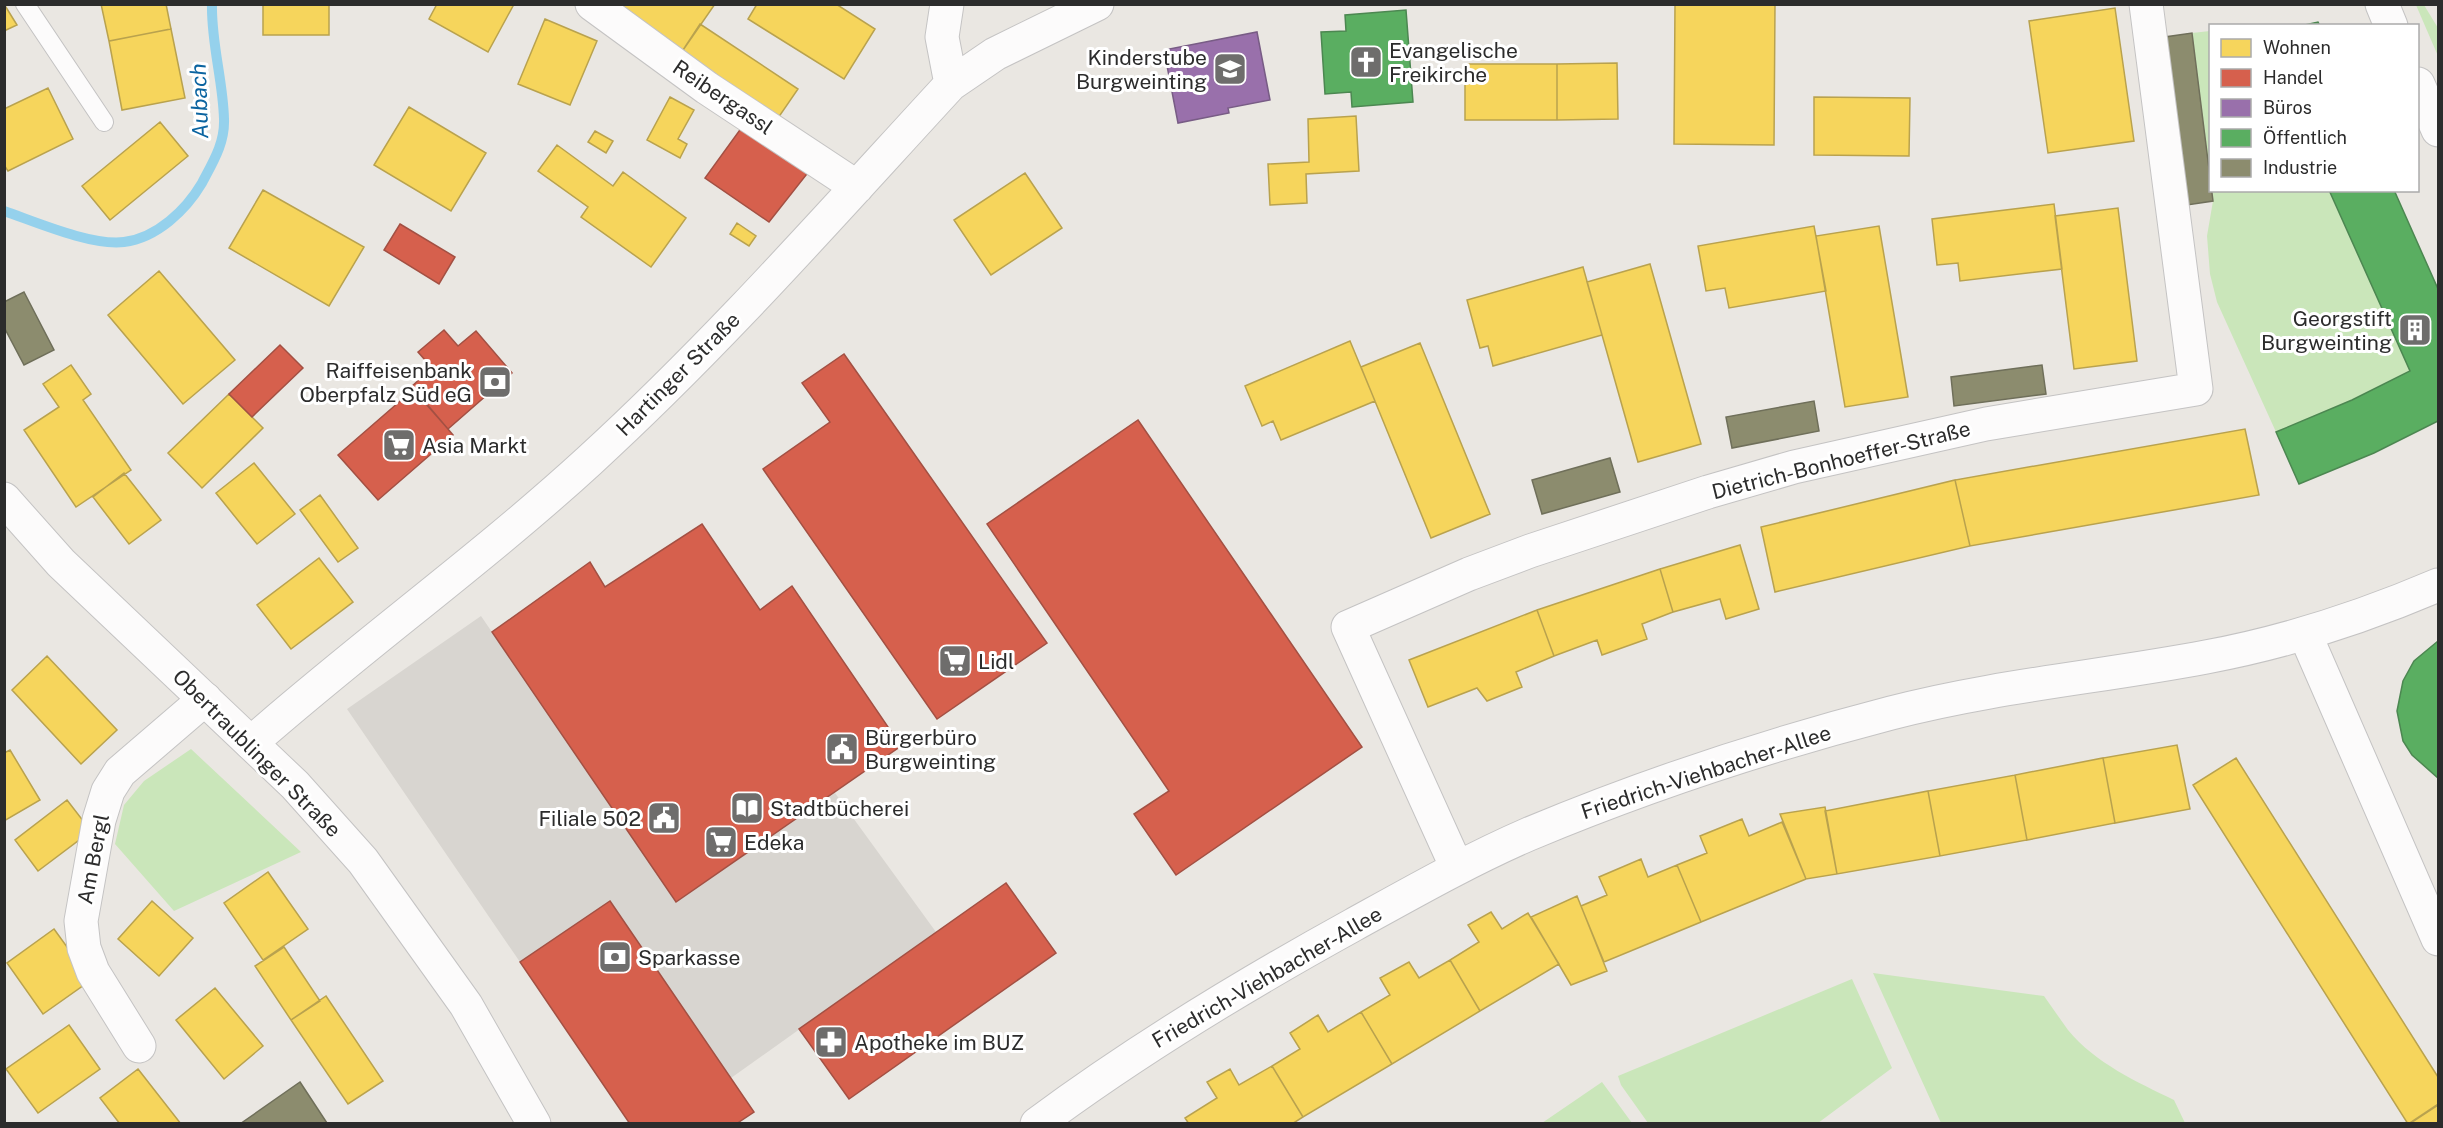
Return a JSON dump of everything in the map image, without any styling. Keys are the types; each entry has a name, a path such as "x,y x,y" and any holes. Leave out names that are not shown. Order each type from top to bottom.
{"street":[{"name":"Reibergassl","path":"592,4 707,88 857,187"},
{"path":"947,4 942,37 951,84"},
{"name":"Hartinger Straße","path":"251,743 439,588 589,460 718,338 951,84 995,54 1097,4"},
{"name":"Dietrich-Bonhoeffer-Straße","path":"1457,868 1348,627 1469,574 1551,544 1794,466 1986,424 2196,389 2146,4"},
{"path":"2382,4 2390,24"},
{"path":"2419,86 2439,130"},
{"name":"Obertraublinger Straße","path":"4,500 61,563 295,784 363,861 466,1005 534,1124"},
{"name":"Friedrich-Viehbacher-Allee","path":"1037,1124 1176,1026 1457,868 1526,835 1605,804 1752,752 1891,713 1983,693 2207,657 2355,620 2439,585"},
{"path":"2305,634 2439,939"},
{"name":"Am Bergl","path":"139,1046 93,972 84,948 81,921 99,820 108,791 120,772 205,699"}],"lane":[{"path":"26,4 104,122"}],"green space":[{"path":"2416,5 2424,5 2438,28 2438,56"},
{"path":"2209,31 2209,174 2192,33"},
{"path":"2212,192 2329,192 2410,371 2352,400 2276,432 2217,302 2210,274 2207,236 2213,201"},
{"path":"191,749 301,852 174,911 115,844 124,805 144,781"},
{"path":"1873,973 2044,996 2079,1042 2117,1071 2174,1100 2185,1123 1941,1123"},
{"path":"1852,979 1892,1068 1818,1123 1648,1123 1621,1085 1618,1076"},
{"path":"1602,1082 1632,1123 1542,1123"}],"shaded area":[{"path":"481,616 676,902 835,793 936,932 731,1078 610,901 520,962 347,709"}],"building: Wohnen":[{"path":"4,4 17,25 4,31"},
{"path":"101,4 166,4 171,29 109,41"},
{"path":"263,4 329,4 329,35 263,35"},
{"path":"437,4 510,4 513,6 488,52 429,19"},
{"path":"606,4 715,4 679,56"},
{"path":"757,4 836,4 875,29 844,79 748,19"},
{"path":"1675,4 1775,4 1774,145 1674,144"},
{"path":"2115,8 2134,141 2048,153 2029,21"},
{"path":"545,19 597,41 570,105 518,84"},
{"path":"700,24 798,89 776,121 679,56"},
{"path":"171,29 185,98 122,110 109,41"},
{"path":"1617,63 1618,119 1557,120 1557,64"},
{"path":"1465,64 1557,64 1557,120 1465,120"},
{"path":"48,88 73,139 8,171 4,165 4,109"},
{"path":"670,97 694,110 678,139 687,144 680,158 647,140"},
{"path":"1814,97 1910,98 1909,156 1814,155"},
{"path":"409,107 486,153 451,211 374,165"},
{"path":"1356,116 1359,171 1306,174 1307,203 1270,205 1268,164 1309,162 1308,119"},
{"path":"160,122 188,156 110,220 82,186"},
{"path":"595,131 613,141 606,153 588,142"},
{"path":"557,145 613,186 623,172 686,218 651,267 581,217 588,207 538,171"},
{"path":"1025,173 1062,228 991,275 954,220"},
{"path":"263,190 364,247 329,306 229,248"},
{"path":"2054,204 2062,269 1960,281 1958,263 1937,265 1932,219"},
{"path":"2118,208 2137,361 2074,369 2055,216"},
{"path":"737,223 756,236 749,246 730,234"},
{"path":"1814,226 1826,291 1729,308 1725,288 1706,291 1698,246"},
{"path":"1879,226 1908,397 1845,407 1816,236"},
{"path":"1650,264 1701,444 1638,462 1587,282"},
{"path":"1583,267 1602,335 1493,366 1488,346 1480,348 1467,300"},
{"path":"159,271 235,360 183,404 108,315"},
{"path":"1350,341 1375,401 1281,440 1273,421 1262,426 1245,386"},
{"path":"1420,343 1490,514 1431,538 1361,367"},
{"path":"71,365 91,394 83,400 131,470 76,507 24,430 59,407 43,384"},
{"path":"229,394 263,428 202,488 168,453"},
{"path":"2245,429 2259,495 1970,546 1955,480"},
{"path":"254,463 295,514 257,544 216,493"},
{"path":"124,473 161,520 129,544 93,497"},
{"path":"1955,480 1970,546 1775,592 1761,527"},
{"path":"320,495 358,548 338,562 300,510"},
{"path":"1740,545 1759,609 1726,619 1720,599 1673,612 1660,569"},
{"path":"319,558 353,602 291,649 257,605"},
{"path":"1660,569 1673,612 1642,624 1647,639 1602,655 1597,640 1554,656 1537,610"},
{"path":"1537,610 1554,656 1516,672 1522,687 1487,701 1477,688 1428,707 1409,660"},
{"path":"47,656 117,730 81,764 12,690"},
{"path":"2177,745 2190,809 2115,823 2103,758"},
{"path":"10,750 40,800 4,821 4,753"},
{"path":"2103,758 2115,823 2027,840 2015,775"},
{"path":"2236,758 2438,1077 2438,1104 2408,1124 2193,785"},
{"path":"2015,775 2027,840 1940,856 1928,791"},
{"path":"1928,791 1940,856 1837,874 1825,811"},
{"path":"67,800 91,831 38,871 15,840"},
{"path":"1825,807 1837,874 1806,879 1780,814"},
{"path":"1742,819 1749,836 1782,822 1806,879 1701,922 1677,865 1707,853 1700,836"},
{"path":"1641,859 1648,877 1677,865 1701,922 1604,962 1581,906 1607,895 1599,877"},
{"path":"268,872 308,929 263,960 224,903"},
{"path":"1577,896 1607,971 1571,985 1531,917"},
{"path":"152,901 193,938 159,976 118,939"},
{"path":"1491,912 1502,929 1528,913 1559,964 1480,1011 1450,960 1479,942 1468,925"},
{"path":"54,929 91,980 43,1014 7,963"},
{"path":"284,947 320,1001 291,1020 255,966"},
{"path":"1450,960 1480,1011 1392,1064 1361,1012 1390,995 1380,978 1409,962 1419,978"},
{"path":"215,988 263,1046 224,1079 176,1020"},
{"path":"326,996 383,1081 348,1104 291,1020"},
{"path":"1361,1012 1392,1064 1303,1117 1272,1066 1300,1049 1290,1033 1318,1015 1328,1032"},
{"path":"69,1025 100,1069 38,1113 6,1069"},
{"path":"1272,1066 1303,1117 1292,1124 1189,1124 1185,1118 1217,1098 1207,1082 1230,1069 1239,1085"},
{"path":"138,1069 181,1124 120,1124 100,1098"},
{"path":"2438,1105 2438,1124 2409,1124"}],"building: Handel":[{"path":"750,116 814,165 769,222 705,178"},
{"path":"400,224 455,257 439,284 384,250"},
{"path":"444,330 458,346 476,331 512,373 448,429 411,387 432,368 418,352"},
{"path":"280,345 303,368 252,417 229,394"},
{"path":"844,354 1047,643 937,719 763,469 830,422 802,383"},
{"path":"414,389 453,435 378,500 338,455"},
{"path":"1138,420 1362,747 1176,875 1134,814 1169,791 987,524"},
{"path":"702,524 760,610 792,586 901,746 676,902 492,632 590,562 605,587"},
{"path":"1006,883 1056,953 849,1099 799,1029"},
{"path":"610,901 754,1112 736,1124 630,1124 520,962"}],"building: Büros":[{"path":"1257,32 1270,100 1228,108 1229,113 1178,123 1164,50"}],"building: Öffentlich":[{"name":"Evangelische Freikirche","path":"1406,10 1413,102 1352,107 1351,92 1325,94 1321,32 1346,31 1345,15"},
{"name":"Georgstift Burgweinting","path":"2330,192 2395,192 2438,289 2438,421 2374,453 2299,484 2276,432 2352,400 2410,371"},
{"path":"2438,641 2438,778 2412,755 2403,741 2397,711 2403,681 2414,661"}],"building: Industrie":[{"path":"2192,33 2209,169 2209,192 2212,192 2213,201 2187,205 2165,37"},
{"path":"24,292 54,350 24,365 4,327 4,302"},
{"path":"2042,365 2046,394 1954,406 1951,377"},
{"path":"1814,401 1819,431 1732,448 1726,417"},
{"path":"1610,458 1620,492 1542,514 1532,480"},
{"path":"300,1082 327,1123 240,1124"}],"waterway":[{"name":"Aubach","path":"4,211 80,237 111,242 124,242 148,235 179,212 202,183 218,152 223,136 223,104 213,33 212,4"}],"place":[{"name":"Evangelische Freikirche","path":"1366,62"},
{"name":"Kinderstube Burgweinting","path":"1230,69"},
{"name":"Georgstift Burgweinting","path":"2415,330"},
{"name":"Raiffeisenbank Oberpfalz Süd eG","path":"495,382"},
{"name":"Asia Markt","path":"399,445"},
{"name":"Lidl","path":"955,661"},
{"name":"Bürgerbüro Burgweinting","path":"842,749"},
{"name":"Stadtbücherei","path":"747,808"},
{"name":"Filiale 502","path":"664,818"},
{"name":"Edeka","path":"721,842"},
{"name":"Sparkasse","path":"615,957"},
{"name":"Apotheke im BUZ","path":"831,1042"}]}
